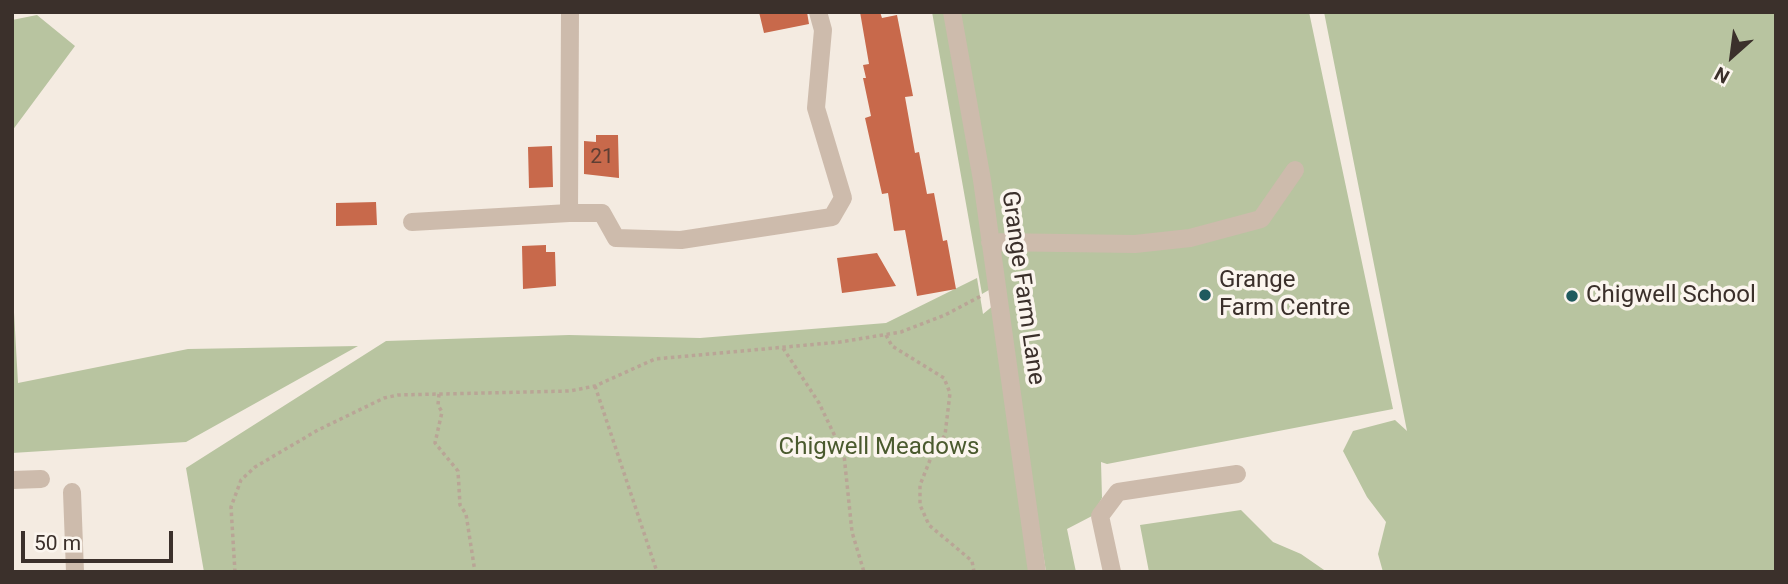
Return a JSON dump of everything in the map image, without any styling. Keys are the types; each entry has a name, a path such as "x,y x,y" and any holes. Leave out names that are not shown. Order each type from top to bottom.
{"lane":[{"path":"569,213 570,12"},
{"path":"412,222 602,213 615,238 681,240 832,217 843,198 816,108 823,30 818,12"},
{"name":"Grange Farm Lane","path":"952,12 990,242 1037,572"},
{"path":"990,242 1135,244 1190,238 1261,219 1295,170"},
{"path":"1112,572 1100,516 1118,492 1237,474"},
{"path":"12,480 41,479"},
{"path":"72,492 75,572"}],"path":[{"path":"236,572 231,507 241,480 255,467 318,430 384,398 570,391 595,386 655,359 783,348 886,335 945,315 996,288"},
{"path":"886,335 892,346 944,378 950,393 945,435 932,455 920,485 920,505 929,525 972,561 974,572"},
{"path":"783,348 819,403 844,455 852,532 864,572"},
{"path":"595,386 657,572"},
{"path":"439,394 438,405 442,412 435,443 458,471 460,505 466,514 475,572"}],"green space":[{"path":"932,12 948,12 994,287 982,294"},
{"name":"Grange Farm Centre","path":"958,12 1309,12 1393,409 1107,464 1101,462 1102,498 1092,516 1067,529 1076,572 1046,572"},
{"name":"Chigwell School","path":"1324,12 1776,12 1776,572 1383,572 1378,554 1386,522 1367,497 1343,451 1353,431 1395,420 1407,431"},
{"path":"37,15 75,46 12,131 12,20"},
{"path":"12,277 18,383 188,349 358,346 186,442 12,453"},
{"name":"Chigwell Meadows","path":"977,278 983,314 994,305 1033,572 204,572 186,468 386,341 569,335 700,338 886,323"},
{"path":"1241,510 1273,542 1301,554 1327,572 1149,572 1140,525"}],"building":[{"path":"759,12 807,12 809,24 764,33"},
{"path":"860,12 880,12 882,18 897,15 913,96 905,97 915,153 919,152 927,194 934,193 943,241 947,240 956,289 917,296 905,230 894,231 888,193 882,194 865,118 871,116 863,65 869,64"},
{"path":"596,135 618,135 619,178 584,174 584,141 596,142"},
{"path":"552,146 553,187 529,188 528,147"},
{"path":"376,202 377,225 336,226 336,203"},
{"path":"546,245 546,252 555,252 556,286 523,289 522,246"},
{"path":"877,253 896,286 842,293 837,258"}],"place":[{"name":"Grange Farm Centre","path":"1205,295"},
{"name":"Chigwell School","path":"1572,296"}]}
